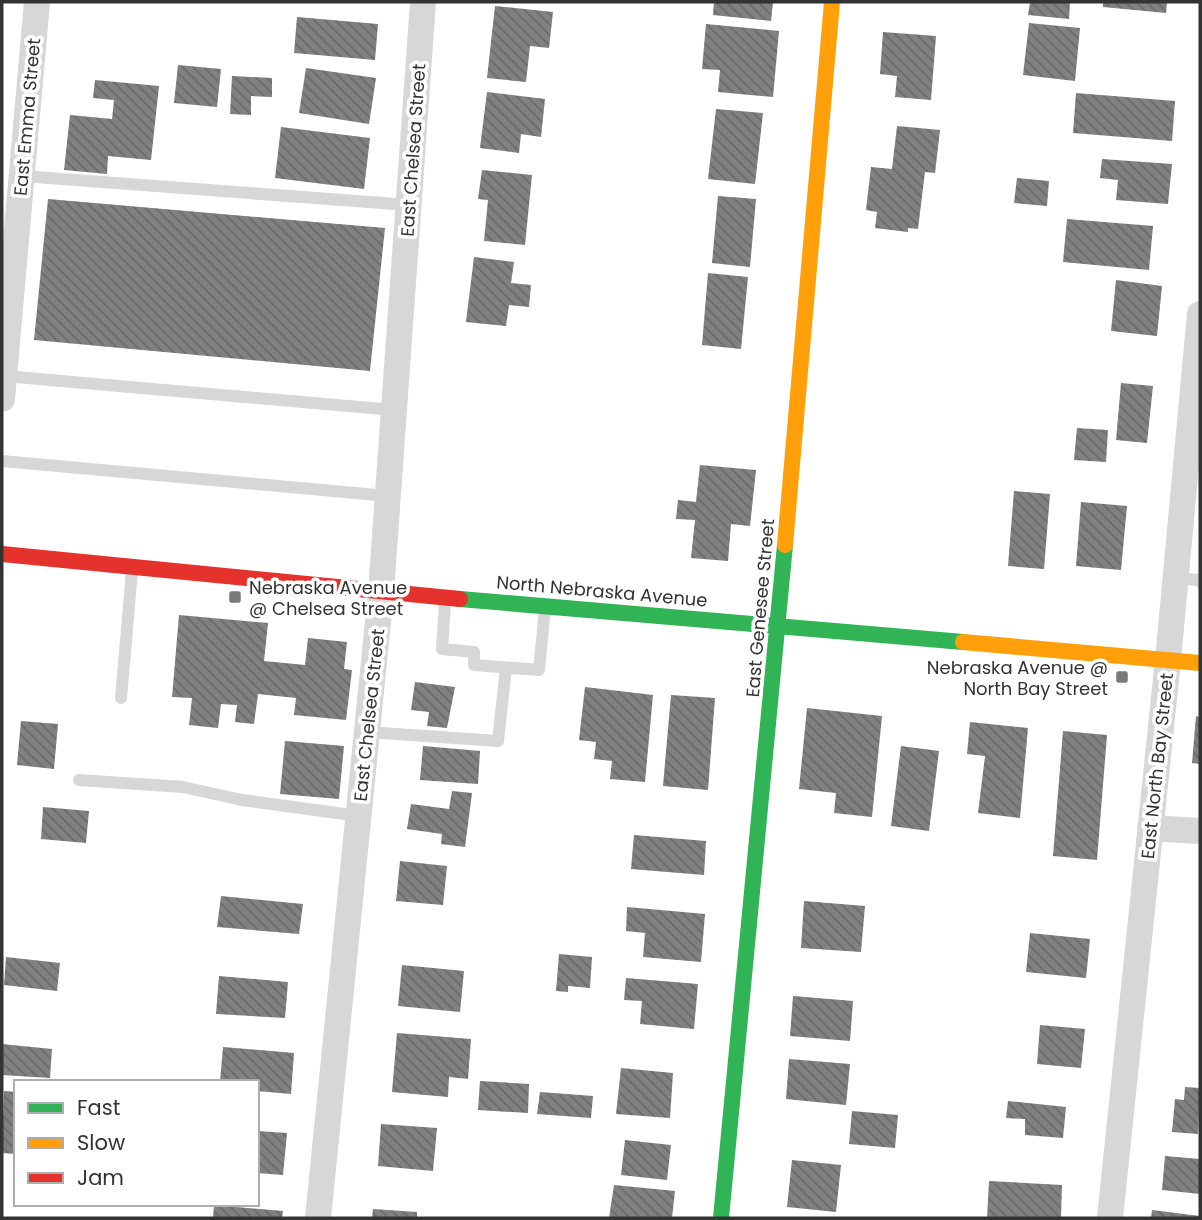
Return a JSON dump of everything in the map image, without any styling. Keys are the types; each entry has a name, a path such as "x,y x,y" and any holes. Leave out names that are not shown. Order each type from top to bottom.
{"main road":[{"name":"East Genesee Street","path":"721,1218 778,625 832,2"},
{"name":"North Nebraska Avenue","path":"2,554 381,592 1200,663"}],"street":[{"name":"East Emma Street","path":"3,388 7,284 22,176 37,2"},
{"name":"East Chelsea Street","path":"318,1218 381,592 423,2"},
{"name":"East North Bay Street","path":"1110,1218 1168,660 1188,580 1200,314"},
{"path":"1150,828 1200,831"}],"lane":[{"path":"22,176 409,205"},
{"path":"3,388 394,410"},
{"path":"2,461 388,496"},
{"path":"121,698 132,567"},
{"path":"445,597 442,649 474,652 474,665 506,668 539,670 546,605"},
{"path":"367,732 498,741 506,668"},
{"path":"79,780 183,787 242,800 359,816"}],"building":[{"path":"714,2 773,2 771,21 713,15"},
{"path":"1030,2 1070,2 1069,19 1028,15"},
{"path":"1103,2 1167,2 1166,13 1103,7"},
{"path":"495,6 553,12 549,48 530,46 526,82 487,78"},
{"path":"297,17 378,24 375,60 294,53"},
{"path":"1029,23 1080,28 1075,81 1023,75"},
{"path":"706,24 779,31 773,97 718,92 720,70 702,69"},
{"path":"883,32 936,36 931,100 895,97 897,76 880,74"},
{"path":"178,65 221,69 217,107 174,103"},
{"path":"306,68 376,78 369,124 299,113"},
{"path":"232,76 272,78 272,97 251,96 251,115 230,114"},
{"path":"95,80 159,86 151,160 108,156 107,174 64,170 70,115 112,119 114,100 93,98"},
{"path":"487,92 545,99 541,137 521,134 519,153 480,148"},
{"path":"1076,93 1175,101 1172,141 1073,133"},
{"path":"716,109 763,113 755,184 708,179"},
{"path":"897,126 940,130 935,173 925,172 918,229 908,228 908,232 875,228 877,212 866,210 871,167 892,169"},
{"path":"281,127 370,138 364,189 275,178"},
{"path":"1102,159 1172,164 1168,204 1116,200 1118,180 1100,178"},
{"path":"482,170 532,175 525,245 484,241 488,200 478,199"},
{"path":"1017,178 1049,181 1047,206 1014,203"},
{"path":"718,196 756,199 750,267 712,263"},
{"path":"48,199 385,228 370,371 34,340"},
{"path":"1067,219 1153,226 1149,270 1063,262"},
{"path":"474,257 514,262 511,283 531,285 529,307 509,305 506,326 466,322"},
{"path":"708,273 748,277 741,349 702,345"},
{"path":"1116,280 1162,286 1157,336 1111,331"},
{"path":"1121,383 1153,386 1147,443 1116,440"},
{"path":"1077,428 1108,430 1106,462 1074,460"},
{"path":"700,465 756,470 750,526 731,524 728,561 691,558 695,520 676,519 678,500 696,502"},
{"path":"1014,491 1050,494 1044,569 1008,566"},
{"path":"1081,502 1127,506 1121,570 1076,566"},
{"path":"179,615 268,623 264,661 305,665 308,638 347,642 344,669 352,670 346,720 294,715 296,698 258,694 254,724 235,722 237,705 221,704 218,728 189,725 192,698 172,697"},
{"path":"415,682 455,687 447,728 427,726 429,712 411,710"},
{"path":"585,687 653,695 645,782 610,779 612,761 594,759 596,742 579,740"},
{"path":"671,695 715,698 708,790 663,786"},
{"path":"807,708 882,716 872,817 834,813 836,793 799,789"},
{"path":"1196,716 1200,717 1200,764 1192,763"},
{"path":"21,721 58,724 54,769 17,765"},
{"path":"970,722 1028,728 1020,818 978,813 985,756 967,754"},
{"path":"1063,731 1107,735 1097,860 1053,856"},
{"path":"285,741 344,746 339,799 280,794"},
{"path":"423,746 480,751 478,784 420,780"},
{"path":"901,746 939,751 929,831 891,826"},
{"path":"452,791 472,793 465,847 441,844 442,834 407,829 411,804 449,809"},
{"path":"43,807 89,811 86,843 41,839"},
{"path":"634,835 706,841 704,875 631,869"},
{"path":"400,861 447,866 443,905 396,901"},
{"path":"221,896 303,904 299,934 217,927"},
{"path":"804,901 865,906 861,952 801,948"},
{"path":"627,907 705,914 701,962 643,957 645,933 626,931"},
{"path":"1030,933 1090,939 1086,978 1026,972"},
{"path":"559,954 592,957 590,988 568,986 568,992 556,991"},
{"path":"6,957 60,963 57,991 4,985"},
{"path":"402,965 464,971 460,1012 398,1006"},
{"path":"219,976 288,982 285,1018 216,1014"},
{"path":"626,978 698,984 694,1029 640,1024 642,1001 624,1000"},
{"path":"793,996 853,1001 850,1041 790,1036"},
{"path":"1040,1025 1085,1029 1081,1068 1037,1064"},
{"path":"397,1033 471,1039 468,1079 449,1077 448,1097 392,1092"},
{"path":"2,1044 52,1049 50,1078 2,1075"},
{"path":"223,1047 294,1053 291,1094 259,1091 259,1080 220,1080"},
{"path":"789,1059 850,1064 846,1105 786,1099"},
{"path":"621,1068 673,1073 670,1118 616,1114"},
{"path":"480,1081 529,1084 528,1113 478,1110"},
{"path":"1185,1087 1200,1088 1198,1134 1172,1132 1175,1099 1184,1100"},
{"path":"4,1091 14,1092 14,1154 2,1153"},
{"path":"540,1092 593,1096 591,1118 537,1114"},
{"path":"1008,1101 1066,1107 1063,1138 1025,1135 1025,1119 1006,1118"},
{"path":"852,1111 898,1115 895,1148 849,1144"},
{"path":"381,1124 437,1128 433,1171 378,1166"},
{"path":"259,1131 287,1133 283,1175 259,1173"},
{"path":"625,1140 671,1145 667,1180 621,1175"},
{"path":"1165,1156 1200,1159 1200,1194 1162,1190"},
{"path":"792,1160 841,1165 836,1212 787,1207"},
{"path":"989,1181 1062,1185 1061,1218 987,1218"},
{"path":"614,1185 675,1191 672,1218 609,1218"},
{"path":"214,1206 283,1211 282,1218 213,1218"},
{"path":"373,1209 417,1212 417,1218 372,1218"},
{"path":"1152,1210 1200,1216 1200,1218 1151,1218"}],"traffic: fast":[{"path":"721,1218 785,545"},
{"path":"460,599 963,642"}],"traffic: slow":[{"path":"785,545 832,2"},
{"path":"963,642 1200,663"}],"traffic: jam":[{"path":"2,554 460,599"}],"place":[{"name":"Nebraska Avenue @ Chelsea Street","path":"235,597"},
{"name":"Nebraska Avenue @ North Bay Street","path":"1122,677"}]}
